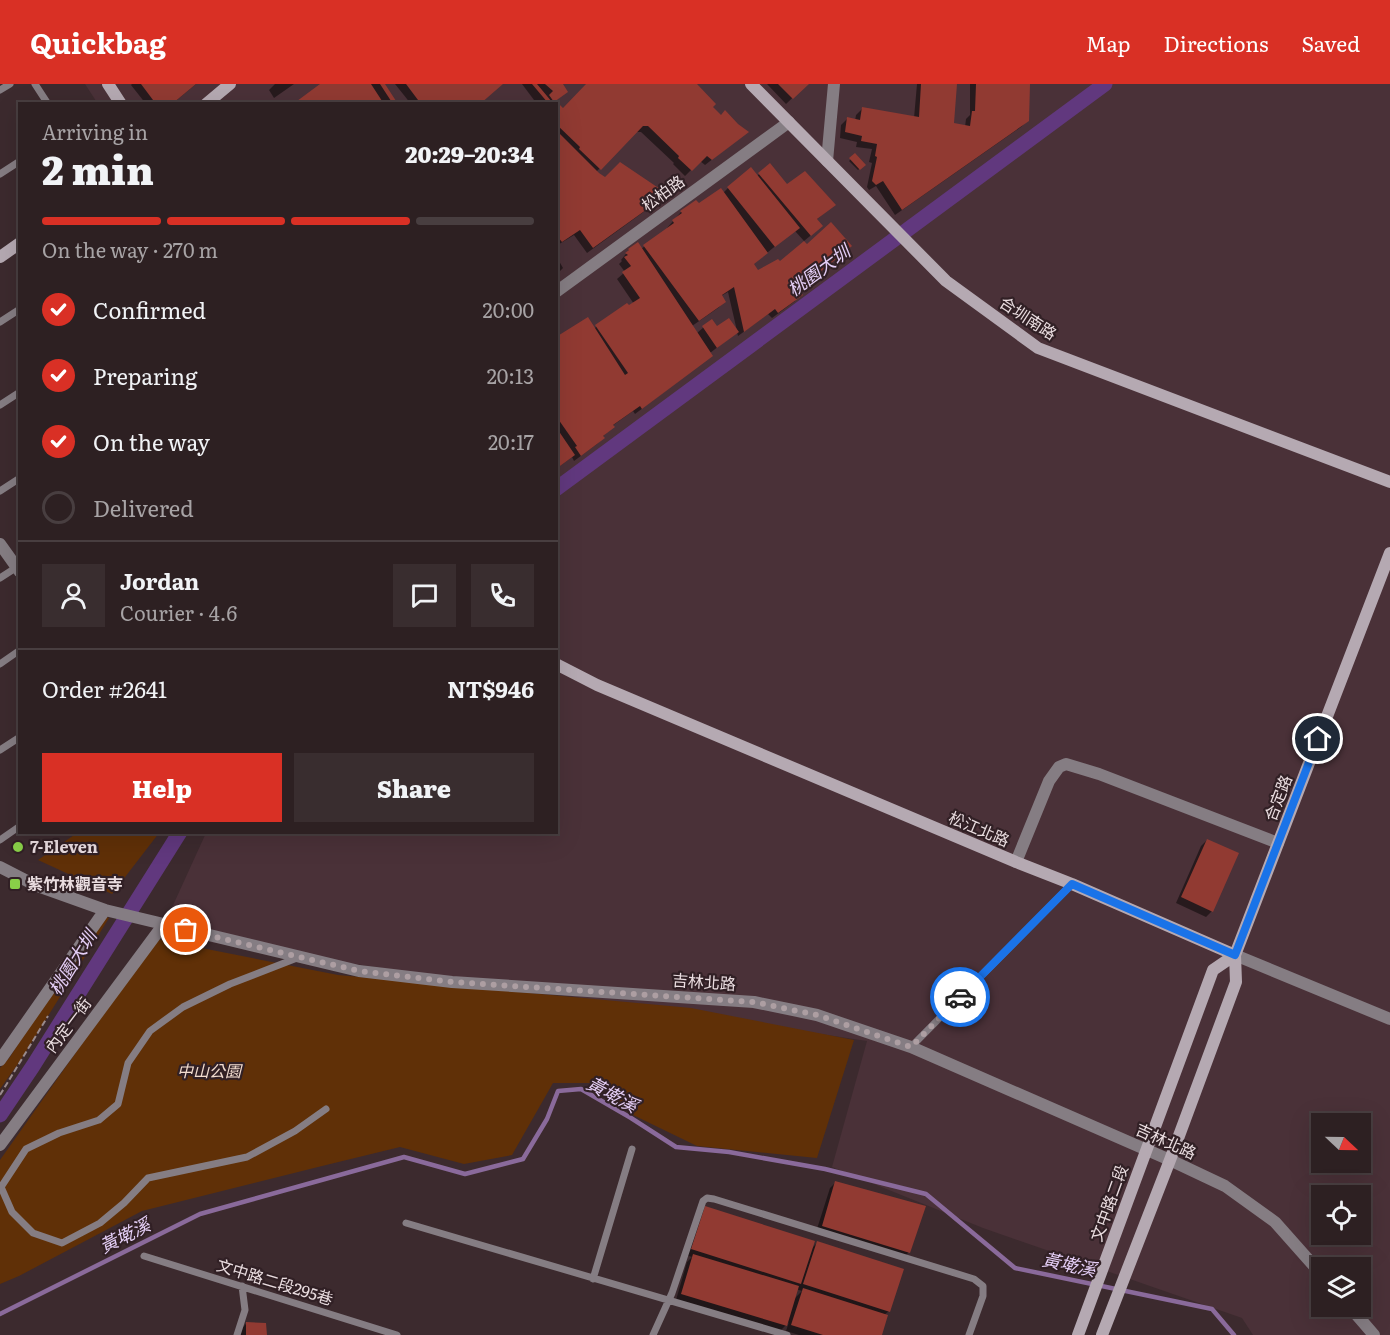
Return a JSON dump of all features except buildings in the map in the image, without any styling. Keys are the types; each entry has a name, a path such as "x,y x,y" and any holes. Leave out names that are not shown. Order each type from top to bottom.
{"street":[{"path":"108,84 120,102"},
{"path":"208,102 230,84"},
{"name":"合圳南路","path":"751,84 946,282 1038,348 1390,482"},
{"path":"827,161 834,84"},
{"name":"松柏路","path":"558,291 789,122"},
{"path":"0,257 18,244"},
{"path":"0,544 18,568"},
{"name":"合定路","path":"1170,1160 1236,982 1235,955 1390,553"},
{"name":"松江北路","path":"558,666 597,685 1390,1019"},
{"path":"1016,862 1049,781 1059,767 1066,764 1100,774 1278,843"},
{"name":"吉林北路","path":"0,867 34,885 112,911 359,971 452,982 754,1002 817,1015 911,1047 1225,1186 1275,1222 1311,1263"},
{"path":"0,1059 112,911"},
{"name":"內定一街","path":"0,1145 164,925"},
{"path":"1146,1150 1213,970 1235,955"},
{"name":"文中路二段","path":"1078,1335 1146,1150"},
{"path":"1102,1335 1170,1160"},
{"path":"1358,1317 1374,1335"}],"lane":[{"path":"0,90 10,84"},
{"path":"35,84 47,102"},
{"path":"0,174 18,161"},
{"path":"0,322 18,310"},
{"path":"0,405 18,393"},
{"path":"0,491 18,479"},
{"path":"0,578 18,568"},
{"path":"0,664 18,651"},
{"path":"0,750 18,738"},
{"path":"0,840 18,827"},
{"path":"911,1047 1072,884"},
{"path":"299,957 230,984 183,1007 150,1030 128,1064 118,1104 99,1120 59,1133 26,1149 1,1187 12,1212 33,1233 62,1243 100,1223 124,1203 148,1178 248,1157 295,1131 326,1109"},
{"path":"593,1279 632,1149"},
{"path":"653,1335 668,1301 703,1201 707,1198 974,1279 983,1286 983,1296 969,1335"},
{"path":"406,1223 787,1335"},
{"name":"文中路二段295巷","path":"144,1256 397,1335"},
{"path":"237,1335 245,1310 242,1286"}],"shaded area":[{"path":"85,84 1390,84 1390,1335 1253,1335 1242,1318 983,1228 832,1167 867,1041 149,933 164,925 206,834 558,834 558,102 97,102"}],"green space":[{"path":"76,834 158,834 112,894 38,860"},
{"path":"99,914 109,918 20,1061 0,1089 0,1068 10,1057"},
{"name":"中山公園","path":"156,939 338,975 691,1008 854,1040 817,1158 697,1146 631,1114 603,1083 553,1083 512,1155 464,1164 400,1147 142,1211 0,1284 0,1160"}],"waterway":[{"name":"桃園大圳","path":"558,488 1105,84"},
{"name":"桃園大圳","path":"0,1115 179,834"},
{"name":"黃墘溪","path":"0,1314 200,1214 404,1157 465,1174 523,1159 547,1119 558,1091 581,1089 676,1147 729,1152 825,1169 926,1194 1015,1268 1212,1309 1234,1335"}],"way so far":[{"path":"186,930 359,971 452,982 754,1002 817,1015 911,1047 960,997"}],"place":[{"name":"7-Eleven","path":"18,847"},
{"name":"紫竹林觀音寺","path":"15,884"}],"route":[{"path":"960,997 1072,884 1235,955 1318,739"}]}
